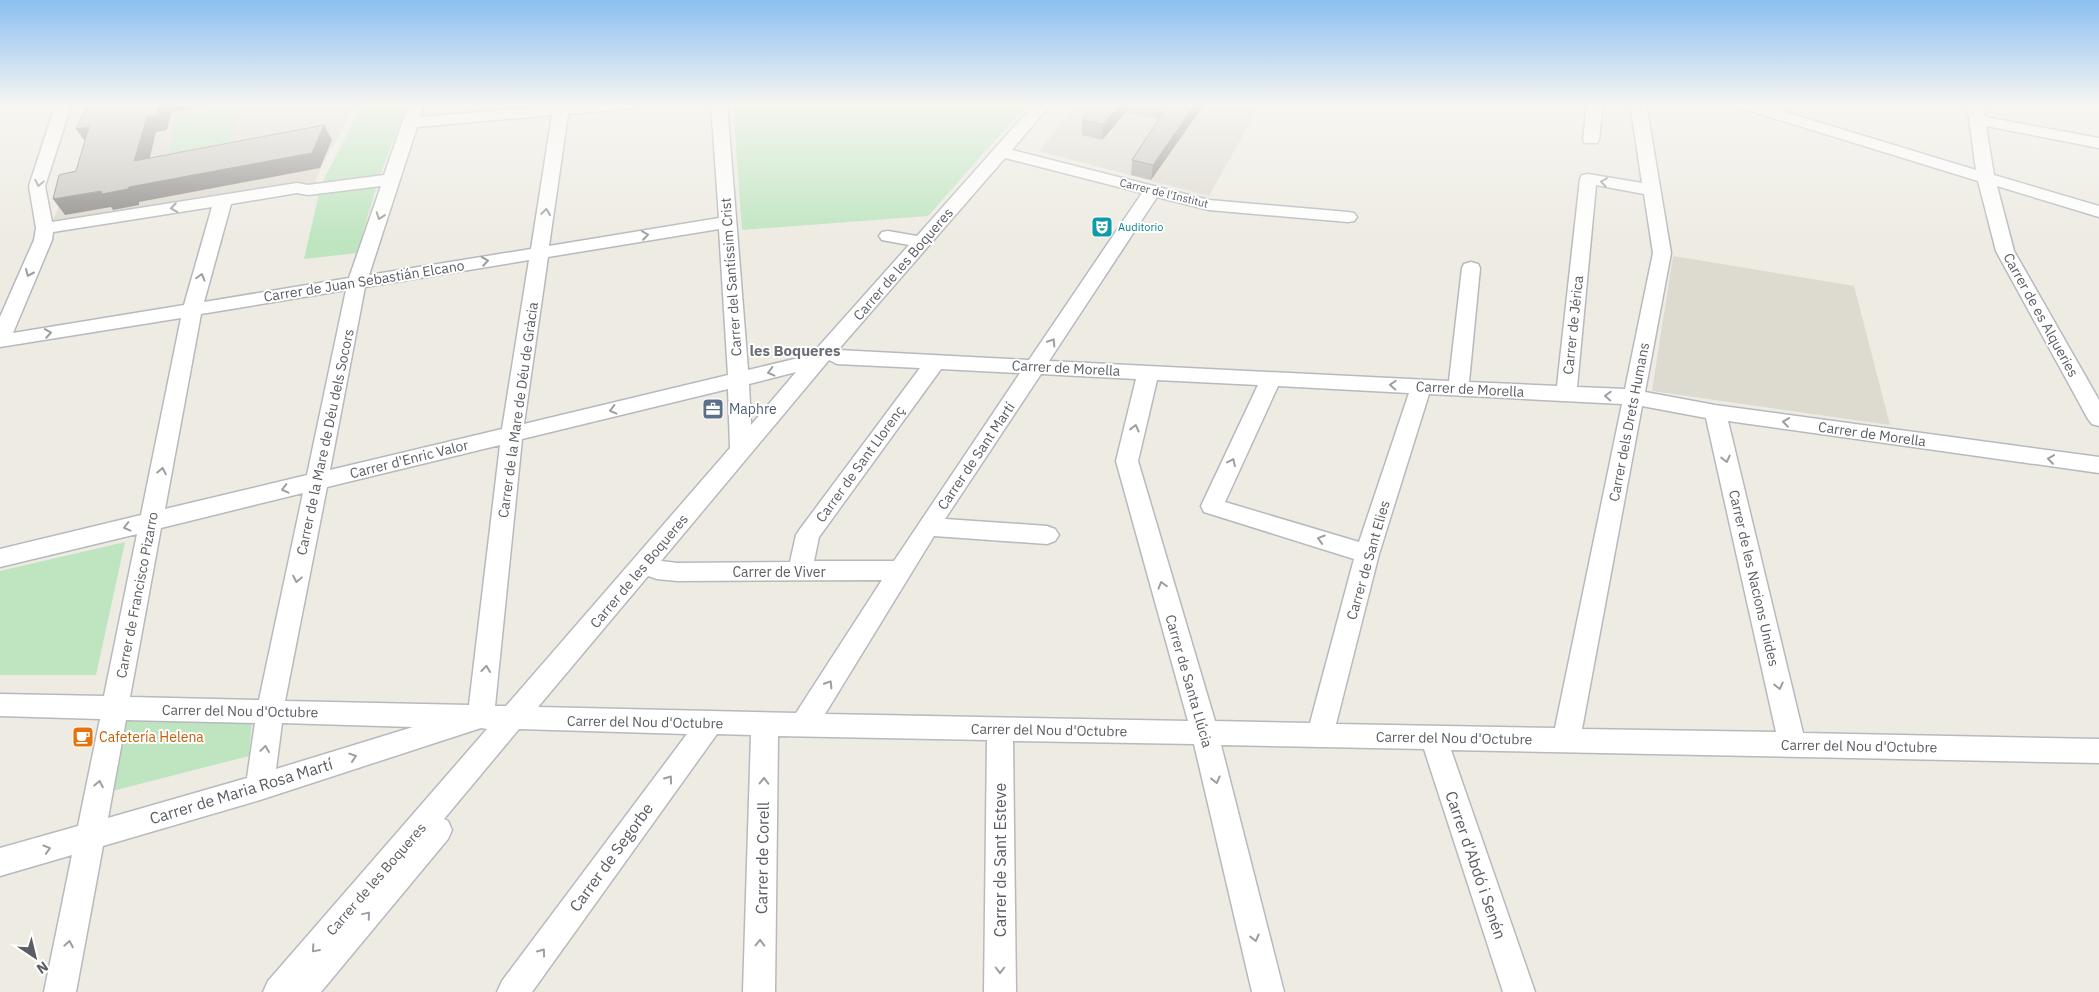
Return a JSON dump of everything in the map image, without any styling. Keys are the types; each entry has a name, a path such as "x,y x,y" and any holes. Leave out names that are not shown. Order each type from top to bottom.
{"street":[{"path":"0,340 43,240 46,228 39,204 37,186 49,149"},
{"name":"Carrer de la Mare de Déu dels Socors","path":"260,787 270,712 357,282 402,149"},
{"name":"Carrer de la Mare de Déu de Gràcia","path":"481,717 512,434 555,149"},
{"name":"Carrer del Santíssim Crist","path":"723,149 741,451"},
{"name":"Carrer de les Boqueres","path":"301,992 741,451 828,358 1010,149"},
{"name":"Carrer de les Boqueres","path":"279,992 657,570 922,242 1012,149"},
{"name":"Carrer dels Drets Humans","path":"1566,740 1662,253 1645,149"},
{"path":"1891,149 2092,210 2099,221"},
{"name":"Carrer de es Alqueries","path":"1982,149 1986,178 2005,252 2099,419"},
{"name":"Carrer de l'Institut","path":"1007,154 1209,205 1348,217"},
{"path":"46,228 297,188 308,190 392,179"},
{"name":"Carrer de Jérica","path":"1566,394 1588,180 1652,190"},
{"name":"Carrer de Sant Martí","path":"803,725 928,527 1152,191"},
{"name":"Carrer de Francisco Pizarro","path":"60,992 192,309 223,200"},
{"name":"Carrer de Juan Sebastián Elcano","path":"0,340 728,222"},
{"path":"888,236 922,242"},
{"path":"1458,388 1471,268"},
{"name":"Carrer de Morella","path":"828,358 1633,397 1715,412 2099,465"},
{"name":"Carrer d'Enric Valor","path":"0,558 828,358"},
{"name":"Carrer de Sant Llorenç","path":"800,572 808,535 935,362"},
{"name":"Carrer de Santa Llúcia","path":"1148,373 1127,461 1205,733 1268,992"},
{"path":"1271,379 1212,506 1367,554"},
{"name":"Carrer de Sant Elies","path":"1320,735 1367,554 1421,386"},
{"name":"Carrer de les Nacions Unides","path":"1715,412 1792,744"},
{"path":"928,527 1047,535"},
{"name":"Carrer de Viver","path":"657,570 677,572 900,570"},
{"name":"Carrer del Nou d'Octubre","path":"0,705 710,723 2099,751"},
{"name":"Carrer de Maria Rosa Martí","path":"0,862 260,787 481,717"},
{"name":"Carrer de Segorbe","path":"513,992 710,723"},
{"name":"Carrer de Corell","path":"759,992 766,724"},
{"name":"Carrer de Sant Esteve","path":"1000,729 1000,992"},
{"name":"Carrer d'Abdó i Senén","path":"1433,737 1519,992"}],"shaded area":[{"path":"85,149 331,149 322,165 312,190 48,231"},
{"path":"1040,149 1235,149 1209,196 1039,151"},
{"path":"1673,256 1854,286 1890,425 1652,391"}],"green space":[{"path":"170,149 231,149 230,157 167,168"},
{"path":"339,149 390,149 378,181 357,253 304,259 321,185"},
{"path":"736,149 987,149 928,216 742,230"},
{"path":"125,542 96,675 0,675 0,571"},
{"path":"126,716 252,722 249,756 112,791"}],"building":[{"path":"82,149 137,149 134,161 196,149 314,149 312,153 129,187 128,189 102,194 101,191 53,199 59,175 76,171"},
{"path":"1139,149 1164,149 1153,165 1132,160"}],"place":[{"name":"Auditorio","path":"1102,227"},
{"name":"Maphre","path":"713,409"},
{"name":"Cafetería Helena","path":"83,737"}],"district":[{"name":"les Boqueres","path":"795,351"}]}
